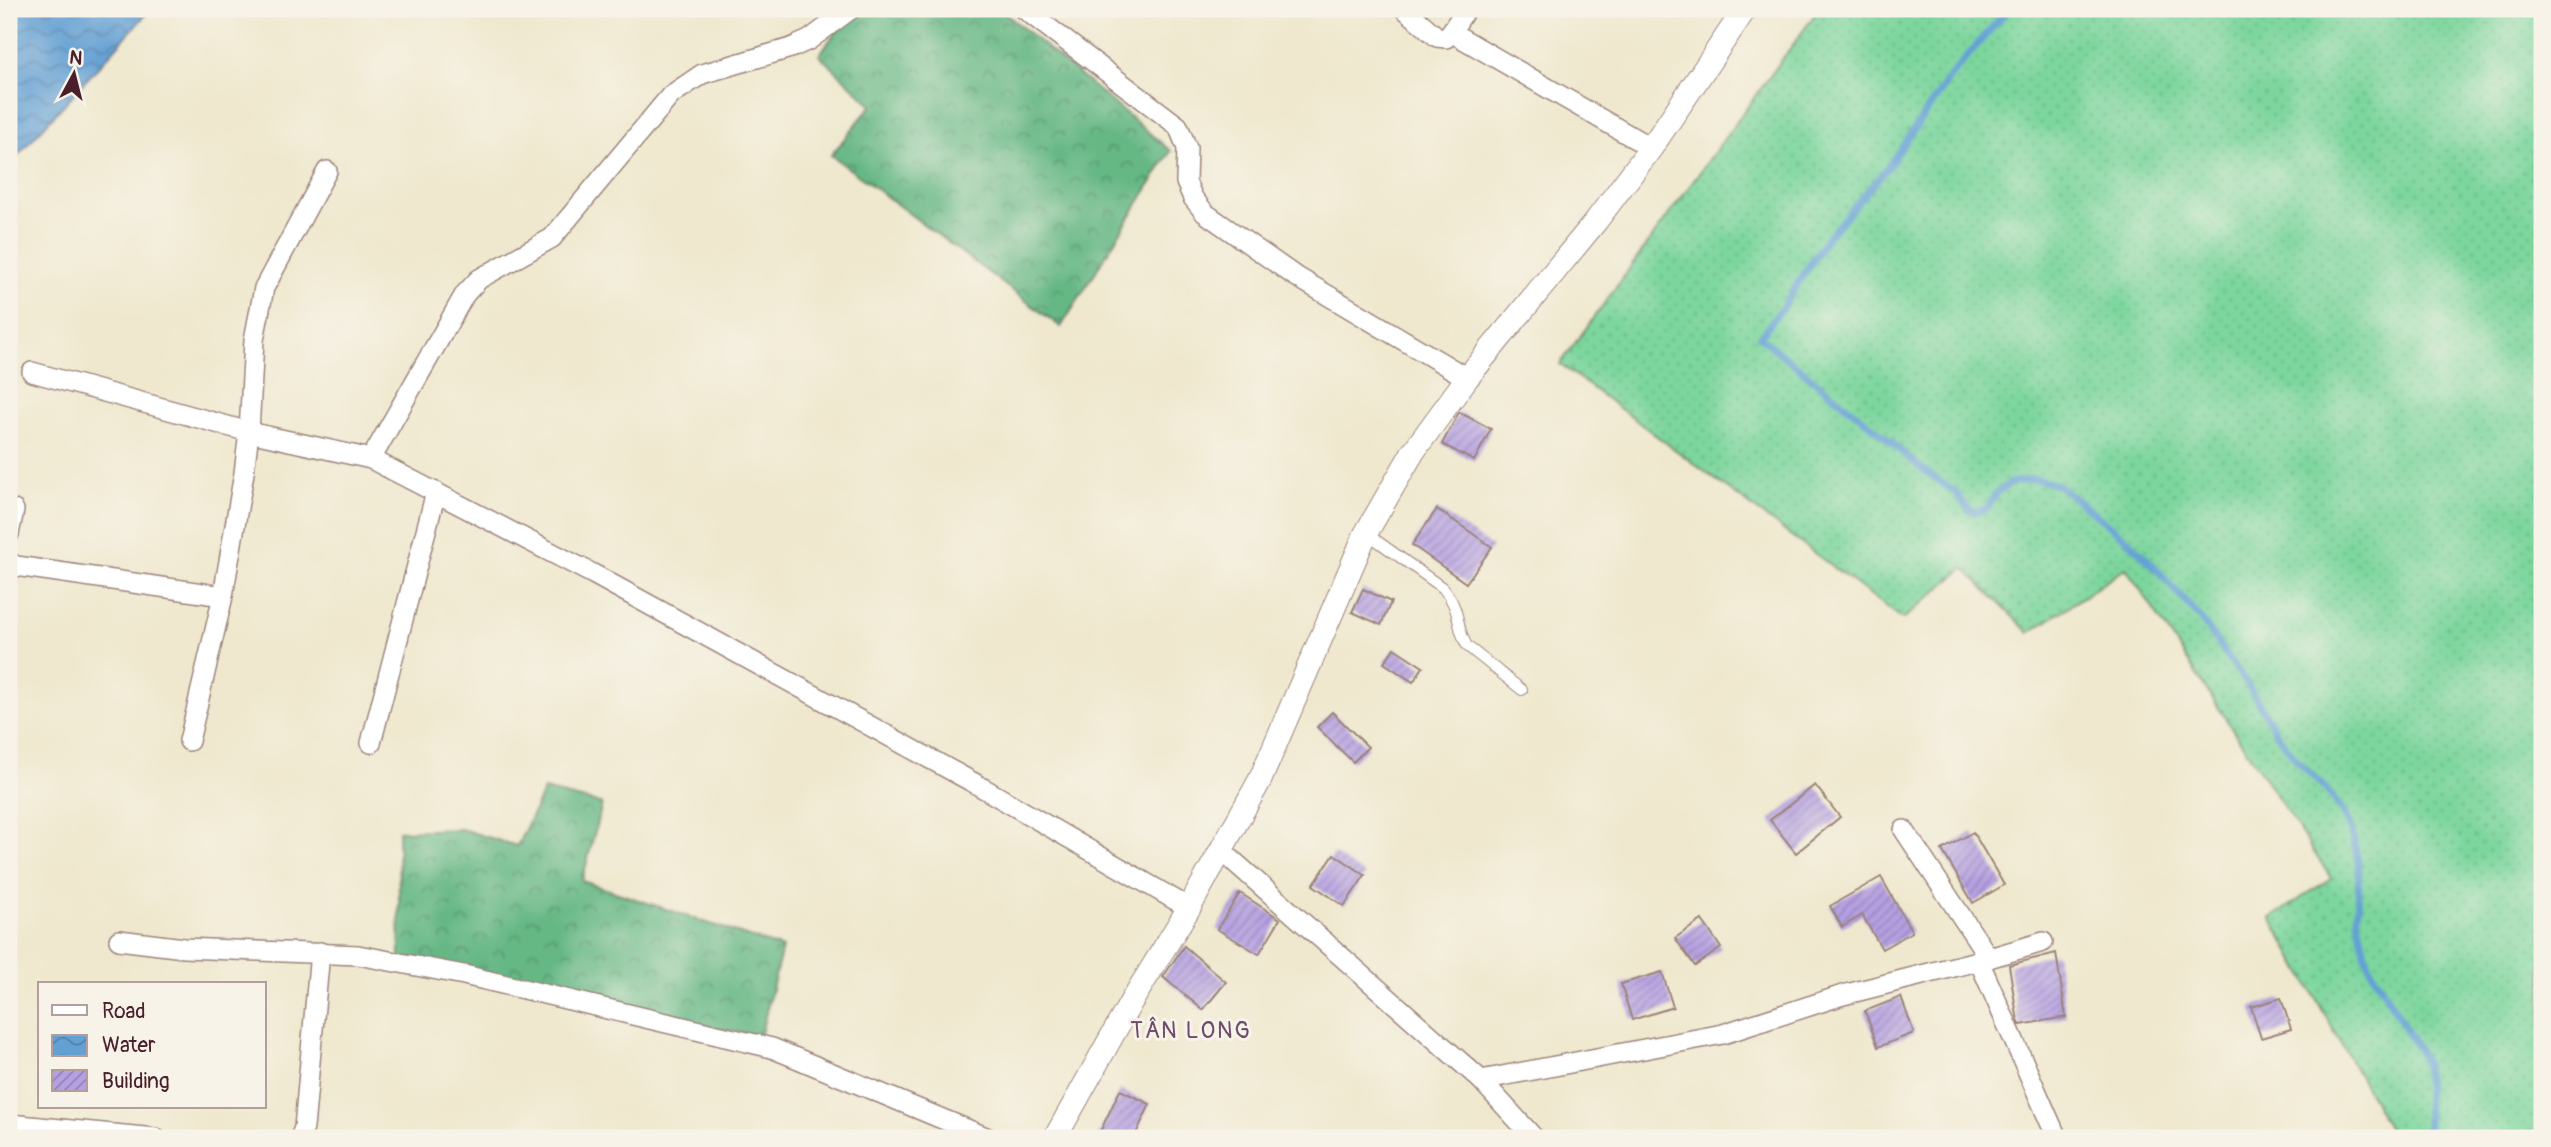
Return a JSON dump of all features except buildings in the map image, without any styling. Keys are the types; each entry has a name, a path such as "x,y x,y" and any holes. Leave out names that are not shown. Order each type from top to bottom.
{"street":[{"path":"371,459 465,294 479,279 552,238 671,95 702,74 791,48 809,40 851,9"},
{"path":"1024,9 1178,126 1187,148 1186,182 1193,198 1205,213 1292,274 1467,378"},
{"path":"1405,9 1437,37 1446,38 1465,9"},
{"path":"1055,1138 1131,1002 1222,851 1260,780 1366,533 1413,452 1467,378 1596,221 1651,148 1745,9"},
{"path":"1451,32 1651,148"},
{"path":"189,741 223,596 249,432 254,340 264,288 327,171"},
{"path":"32,372 249,432 371,459 605,581 976,784 1189,908"},
{"path":"371,743 436,492"},
{"path":"9,534 13,510"},
{"path":"9,562 16,566 223,596"},
{"path":"1905,830 1984,960 2057,1138"},
{"path":"1222,851 1481,1080 1534,1138"},
{"path":"118,940 184,948 358,954 464,975 772,1048 988,1138"},
{"path":"1481,1080 1723,1034 1843,995 1984,960 2043,942"},
{"path":"302,1137 320,952"},
{"path":"9,1124 155,1138"}],"lane":[{"path":"1366,533 1443,587 1452,598 1459,614 1461,636 1467,646 1522,690"}],"green space":[{"path":"853,9 1000,9 1171,151 1061,327 831,155 872,105 819,55"},
{"path":"1819,9 2542,9 2542,1138 2394,1138 2271,918 2331,878 2126,568 2029,633 1964,568 1903,619 1560,364"},
{"path":"544,790 602,804 582,881 782,948 760,1037 400,961 398,831 461,829 517,846"}],"water":[{"path":"9,9 151,9 9,165"}],"waterway":[{"path":"2008,9 1953,73 1888,167 1827,238 1760,337 1919,467 1955,492 1969,510 1975,512 1987,508 1997,492 2013,482 2036,479 2058,485 2129,541 2201,619 2245,681 2280,738 2296,759 2326,789 2344,813 2351,828 2359,866 2358,920 2365,954 2424,1060 2429,1138"}],"district":[{"name":"TÂN LONG","path":"1191,1030"}]}
